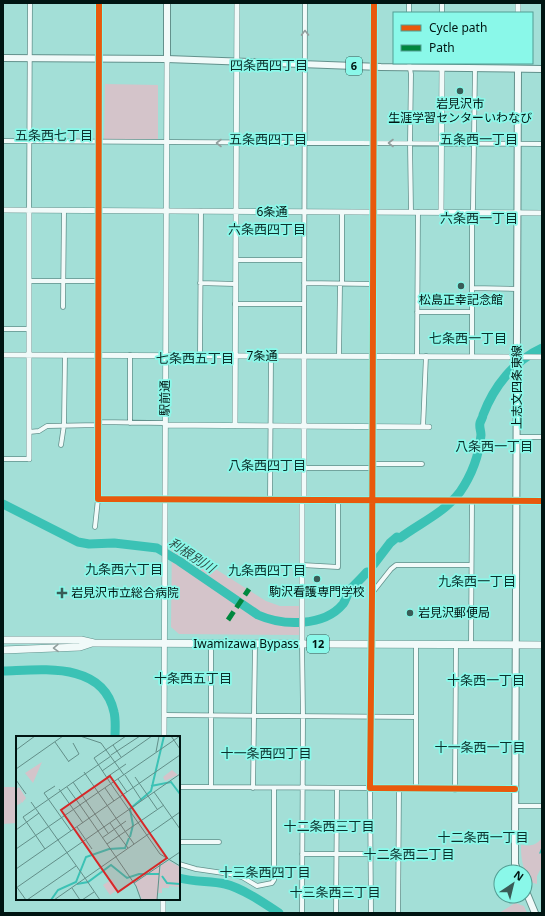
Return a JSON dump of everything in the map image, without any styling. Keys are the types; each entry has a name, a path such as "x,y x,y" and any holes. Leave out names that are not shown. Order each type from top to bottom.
{"highway":[{"name":"Iwamizawa Bypass","path":"3,640 81,640 94,643 542,645"},
{"name":"Iwamizawa Bypass","path":"3,650 80,647 94,643"}],"main road":[{"path":"167,3 167,59"},
{"name":"6","path":"3,58 167,59 373,67 409,65 442,65 475,68 518,66 542,69"},
{"name":"上志文四条東線","path":"516,864 515,857 516,437 519,357 517,350 518,66"}],"street":[{"path":"3,459 29,459 30,3"},
{"path":"95,527 98,498 99,3"},
{"path":"235,426 237,3"},
{"path":"302,913 305,3"},
{"path":"370,913 374,3"},
{"name":"駅前通","path":"164,736 165,211 167,59"},
{"path":"409,65 411,212"},
{"path":"442,65 442,212"},
{"path":"472,357 475,68"},
{"path":"3,141 542,144"},
{"name":"6条通","path":"3,210 542,213"},
{"path":"63,307 64,211"},
{"path":"200,355 201,211"},
{"path":"339,356 342,212"},
{"path":"417,356 418,212"},
{"path":"236,260 304,260"},
{"path":"29,281 98,281"},
{"path":"200,283 235,284"},
{"path":"304,283 372,284"},
{"path":"472,288 517,289"},
{"path":"235,304 303,304"},
{"path":"417,312 472,312"},
{"path":"3,329 29,329"},
{"name":"7条通","path":"3,355 542,357"},
{"path":"61,445 64,425 64,355"},
{"path":"130,356 130,423"},
{"path":"270,500 271,356"},
{"path":"30,432 39,432 47,426 130,423 235,426 426,427 426,356"},
{"path":"516,437 542,437"},
{"path":"303,468 422,464"},
{"path":"98,498 303,501 542,501"},
{"path":"302,566 338,567 338,500"},
{"path":"471,644 472,502"},
{"path":"372,593 390,569 396,565 471,565"},
{"path":"211,644 211,787"},
{"path":"253,788 254,644"},
{"path":"456,644 456,790"},
{"path":"416,645 416,789"},
{"path":"164,716 416,717"},
{"path":"180,787 515,790"},
{"path":"180,864 196,869 230,874 242,878 257,886 272,883 274,880 274,788"},
{"path":"336,913 337,788"},
{"path":"398,913 399,789"},
{"path":"515,806 542,806"},
{"path":"180,842 219,842"},
{"path":"302,854 371,854"},
{"path":"163,900 163,913"}],"shaded area":[{"path":"105,84 158,85 158,139 104,139"},
{"path":"172,539 203,561 266,601 280,606 299,606 299,635 179,634 171,627"},
{"path":"3,787 16,787 16,823 3,824"},
{"path":"542,838 542,866 537,876 537,884 533,883 533,864 523,864 521,845 533,845"},
{"path":"513,904 518,904 524,906 527,913 499,913"}],"waterway":[{"name":"利根別川","path":"374,564 390,543 397,537 400,538 439,512 460,492 471,472 476,458 481,435 480,423 493,394 499,384 514,367 532,353 542,348"},
{"name":"利根別川","path":"3,504 78,542 89,544 114,543 157,548 179,561 258,615 268,619 303,622 325,617 335,612 343,604 350,590 367,572"},
{"path":"3,671 52,670 69,672 84,676 98,684 108,696 114,712 115,736"},
{"path":"540,853 542,848"},
{"path":"180,878 232,886 253,896 279,913"}],"marked path":[{"path":"228,620 249,589"}],"cycle path":[{"path":"99,3 98,499 542,501"},
{"path":"374,3 370,788 515,789"}],"place":[{"name":"岩見沢市 生涯学習センターいわなび","path":"460,91"},
{"name":"松島正幸記念館","path":"461,286"},
{"name":"駒沢看護専門学校","path":"317,579"},
{"name":"岩見沢市立総合病院","path":"62,593"},
{"name":"岩見沢郵便局","path":"410,613"}],"district":[{"name":"四条西四丁目","path":"269,65"},
{"name":"五条西七丁目","path":"54,135"},
{"name":"五条西四丁目","path":"268,139"},
{"name":"五条西一丁目","path":"479,139"},
{"name":"六条西一丁目","path":"479,218"},
{"name":"六条西四丁目","path":"267,229"},
{"name":"七条西一丁目","path":"468,338"},
{"name":"七条西五丁目","path":"195,358"},
{"name":"八条西一丁目","path":"494,446"},
{"name":"八条西四丁目","path":"267,465"},
{"name":"九条西六丁目","path":"124,569"},
{"name":"九条西四丁目","path":"267,570"},
{"name":"九条西一丁目","path":"477,581"},
{"name":"十条西五丁目","path":"193,678"},
{"name":"十条西一丁目","path":"486,680"},
{"name":"十一条西一丁目","path":"480,747"},
{"name":"十一条西四丁目","path":"266,753"},
{"name":"十二条西三丁目","path":"329,826"},
{"name":"十二条西一丁目","path":"483,837"},
{"name":"十二条西二丁目","path":"409,854"},
{"name":"十三条西四丁目","path":"265,872"},
{"name":"十三条西三丁目","path":"335,892"}]}
